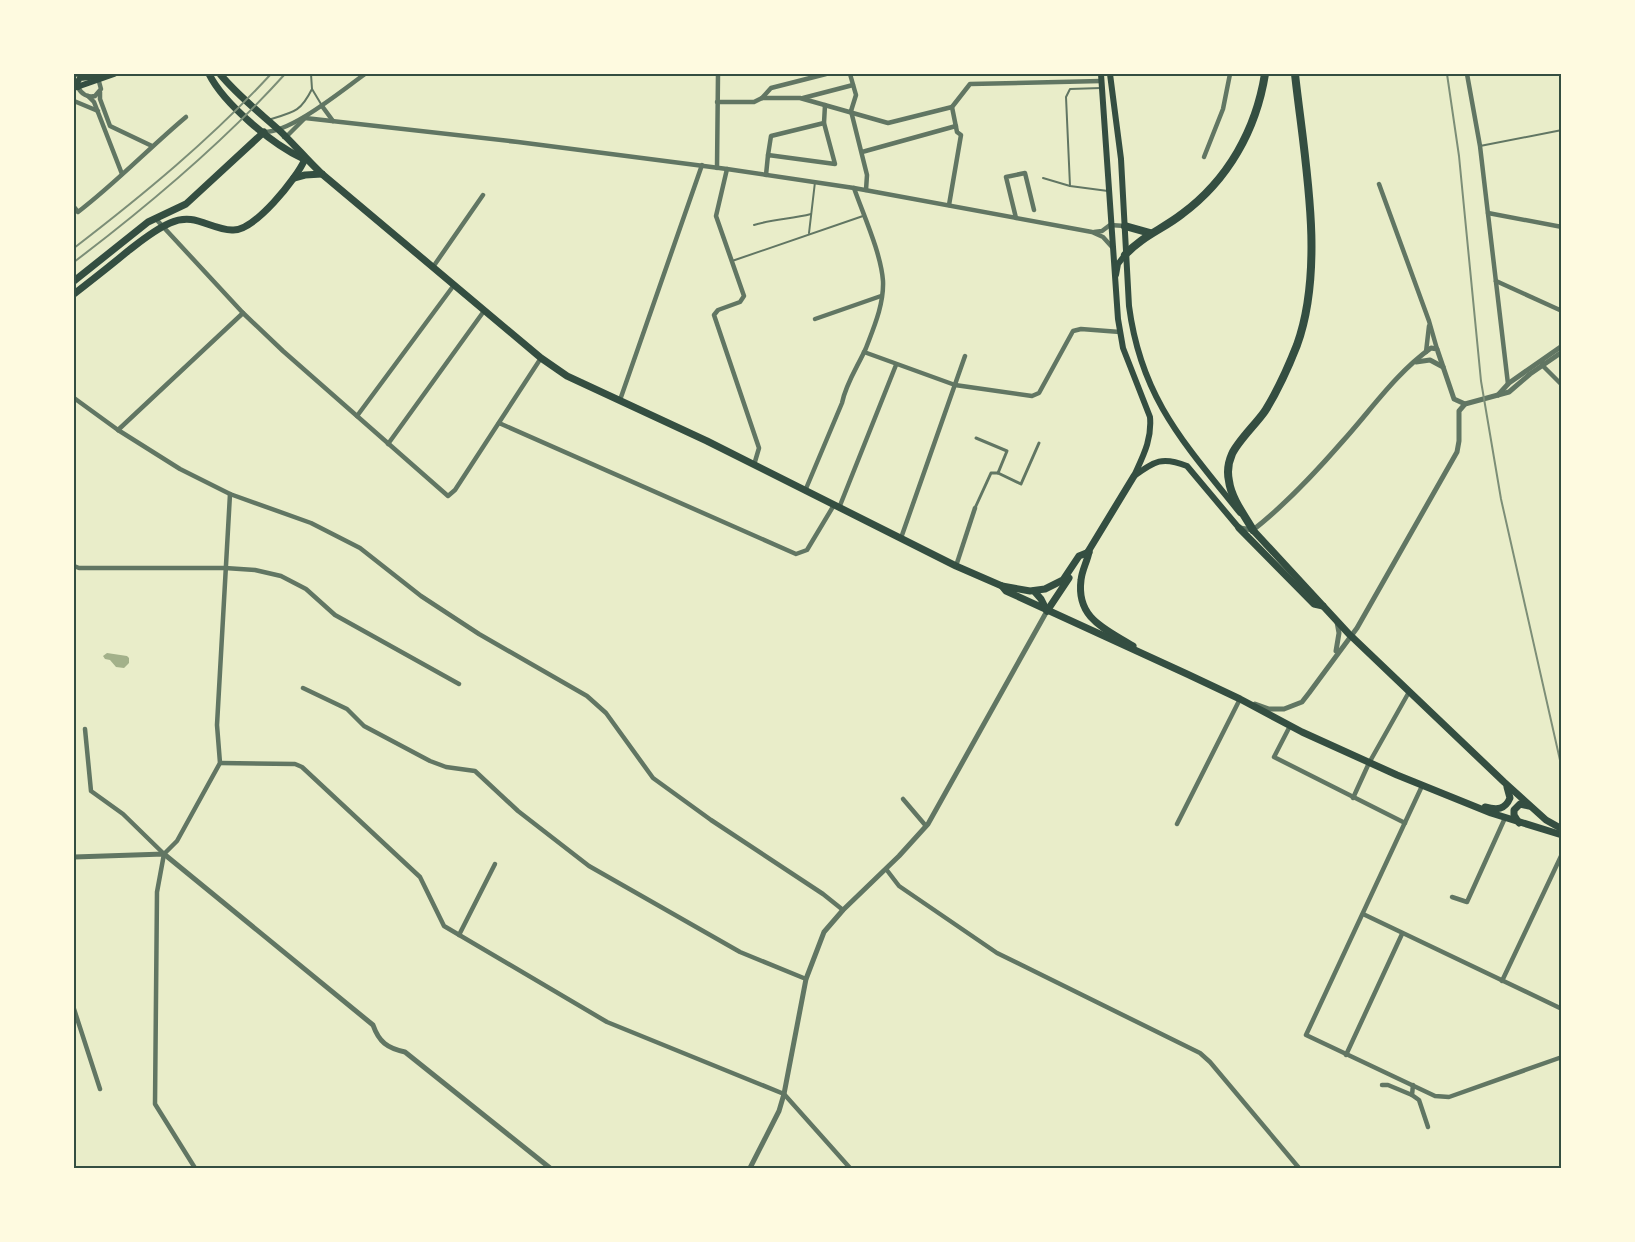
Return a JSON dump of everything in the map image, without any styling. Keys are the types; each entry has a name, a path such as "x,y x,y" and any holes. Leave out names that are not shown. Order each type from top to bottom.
{"highway":[{"path":"1125,255 1150,233 1179,216 1204,197 1227,169 1245,142 1257,111 1265,74"},
{"path":"1253,530 1230,487 1228,467 1232,454 1265,410 1284,376 1298,342 1307,303 1311,264 1312,230 1295,74"},
{"path":"1125,226 1150,233"}],"main road":[{"path":"76,88 78,79 114,74"},
{"path":"209,74 218,90 247,118 288,151 305,159"},
{"path":"220,74 276,130 294,144 305,159 322,174 541,358 567,376 754,465 956,566 1002,586 1034,591 1045,590 1062,580 1079,556 1089,552"},
{"path":"1110,74 1121,159 1125,255 1132,329 1148,383 1172,426 1253,530 1337,622 1504,782 1546,820 1562,829"},
{"path":"76,88 100,76"},
{"path":"1101,81 1114,284 1120,332 1123,348 1150,417 1151,428 1148,446 1134,476 1089,552 1082,574 1080,591 1084,606 1090,616 1105,630 1145,654 1369,763 1460,802 1519,823 1562,834"},
{"path":"74,281 155,218 186,204 262,130"},
{"path":"74,294 153,232 164,226 190,219 234,231 243,229 252,223 294,178 305,159"},
{"path":"294,178 322,174"},
{"path":"186,204 185,210 190,219"},
{"path":"1114,284 1118,264 1125,255"},
{"path":"1134,476 1161,460 1178,462 1187,466 1239,528 1314,604 1323,606"},
{"path":"1047,611 1082,558 1089,552"},
{"path":"1002,586 1006,591 1047,611 1129,649 1145,654"},
{"path":"1034,591 1047,611"},
{"path":"1460,802 1499,809 1505,807 1510,798 1504,782"},
{"path":"1519,823 1514,815 1516,806 1525,804 1532,807"}],"street":[{"path":"75,74 85,77"},
{"path":"262,130 276,130 307,116 365,74"},
{"path":"717,74 717,168"},
{"path":"762,99 771,88 826,74"},
{"path":"850,74 856,95 851,111 867,175 866,190"},
{"path":"1204,157 1223,109 1230,74"},
{"path":"1467,74 1480,146 1509,383"},
{"path":"100,76 100,99 110,126 152,147"},
{"path":"800,98 888,123 952,107 970,84 1101,81"},
{"path":"717,102 800,98 853,85"},
{"path":"76,88 94,102 122,174"},
{"path":"88,96 95,96 100,92"},
{"path":"74,101 98,111"},
{"path":"768,156 835,164 824,123 825,105"},
{"path":"322,106 333,121"},
{"path":"949,205 961,135 957,132 952,107"},
{"path":"307,116 702,165 854,188 1092,232 1103,237 1112,247"},
{"path":"286,138 307,116"},
{"path":"74,207 78,212 107,189 186,117"},
{"path":"766,175 771,136 824,123"},
{"path":"862,152 956,126"},
{"path":"274,141 276,130"},
{"path":"276,130 294,144"},
{"path":"620,400 702,165"},
{"path":"728,169 716,214 743,292 743,298 737,304 718,310 714,315 759,448 754,465"},
{"path":"1016,218 1006,177 1025,173 1034,210"},
{"path":"1379,184 1429,321 1454,399 1465,404"},
{"path":"805,490 842,403 844,393 864,352 876,320 881,296 883,282 880,265 854,188"},
{"path":"433,267 483,195"},
{"path":"1488,213 1562,226"},
{"path":"155,218 243,313 446,495 455,490 541,358"},
{"path":"1092,232 1102,231 1110,225 1125,226"},
{"path":"1496,281 1562,311"},
{"path":"357,417 454,285"},
{"path":"815,319 881,296"},
{"path":"388,444 484,311"},
{"path":"118,430 243,313"},
{"path":"1426,359 1429,321"},
{"path":"864,352 955,385 1036,396 1073,331 1081,329 1120,332"},
{"path":"1501,395 1509,383 1562,346"},
{"path":"1426,352 1433,347 1438,351"},
{"path":"1177,824 1240,699 1276,710 1302,702 1357,628 1457,452 1458,411 1465,404 1509,392 1562,352"},
{"path":"901,538 965,356"},
{"path":"1542,365 1544,357"},
{"path":"1239,528 1247,531 1253,530 1269,518 1331,454 1412,364 1426,359 1444,368"},
{"path":"499,423 796,554 801,554 807,550 837,506 896,365"},
{"path":"1542,365 1562,385"},
{"path":"1509,383 1525,378"},
{"path":"74,398 180,470 230,494 311,523 360,548 430,603 587,696 606,713 653,778 843,910"},
{"path":"976,438 1007,451 998,473"},
{"path":"956,566 975,508 991,473 998,473 1021,484 1039,443"},
{"path":"195,1168 155,1104 157,892 164,854 177,841 220,763 217,725 230,494"},
{"path":"74,567 225,568 255,570 281,576 306,589 335,615 459,684"},
{"path":"750,1168 779,1111 806,979 824,932 926,826 1047,611"},
{"path":"1334,658 1338,644 1337,622"},
{"path":"303,688 347,710 364,726 430,761 446,767 475,771 518,812 590,866 740,952 806,979"},
{"path":"1353,798 1369,763 1409,692"},
{"path":"1290,726 1274,758 1405,823"},
{"path":"85,729 91,791 123,814 164,854 373,1025 384,1045 405,1052 550,1168"},
{"path":"220,763 295,764 302,767 420,877 444,926 607,1022 784,1094 850,1168"},
{"path":"1422,786 1306,1035 1435,1096 1449,1096 1562,1057"},
{"path":"903,799 926,826"},
{"path":"1452,897 1467,902 1505,818"},
{"path":"74,857 164,854"},
{"path":"1502,981 1562,854"},
{"path":"459,935 495,864"},
{"path":"886,869 899,886 997,953 1200,1053 1299,1168"},
{"path":"1363,914 1562,1009"},
{"path":"1346,1054 1402,934"},
{"path":"74,1009 100,1089"},
{"path":"1382,1085 1388,1085 1412,1095 1419,1101 1428,1127"},
{"path":"1412,1095 1413,1085"}],"lane":[{"path":"267,120 301,108 312,89 312,74"},
{"path":"1070,186 1066,98 1070,89 1101,81"},
{"path":"312,89 322,106"},
{"path":"1480,146 1562,130"},
{"path":"1044,178 1070,186 1108,191"},
{"path":"808,234 815,182"},
{"path":"754,225 772,219 793,219 811,214"},
{"path":"732,261 864,215"}],"shaded area":[{"path":"107,653 127,656 129,663 124,668 116,667 103,656"}],"railway":[{"path":"74,248 176,166 271,74"},
{"path":"74,262 184,173 236,125 285,74"},
{"path":"1447,74 1459,156 1481,381 1501,499 1562,769"}]}
